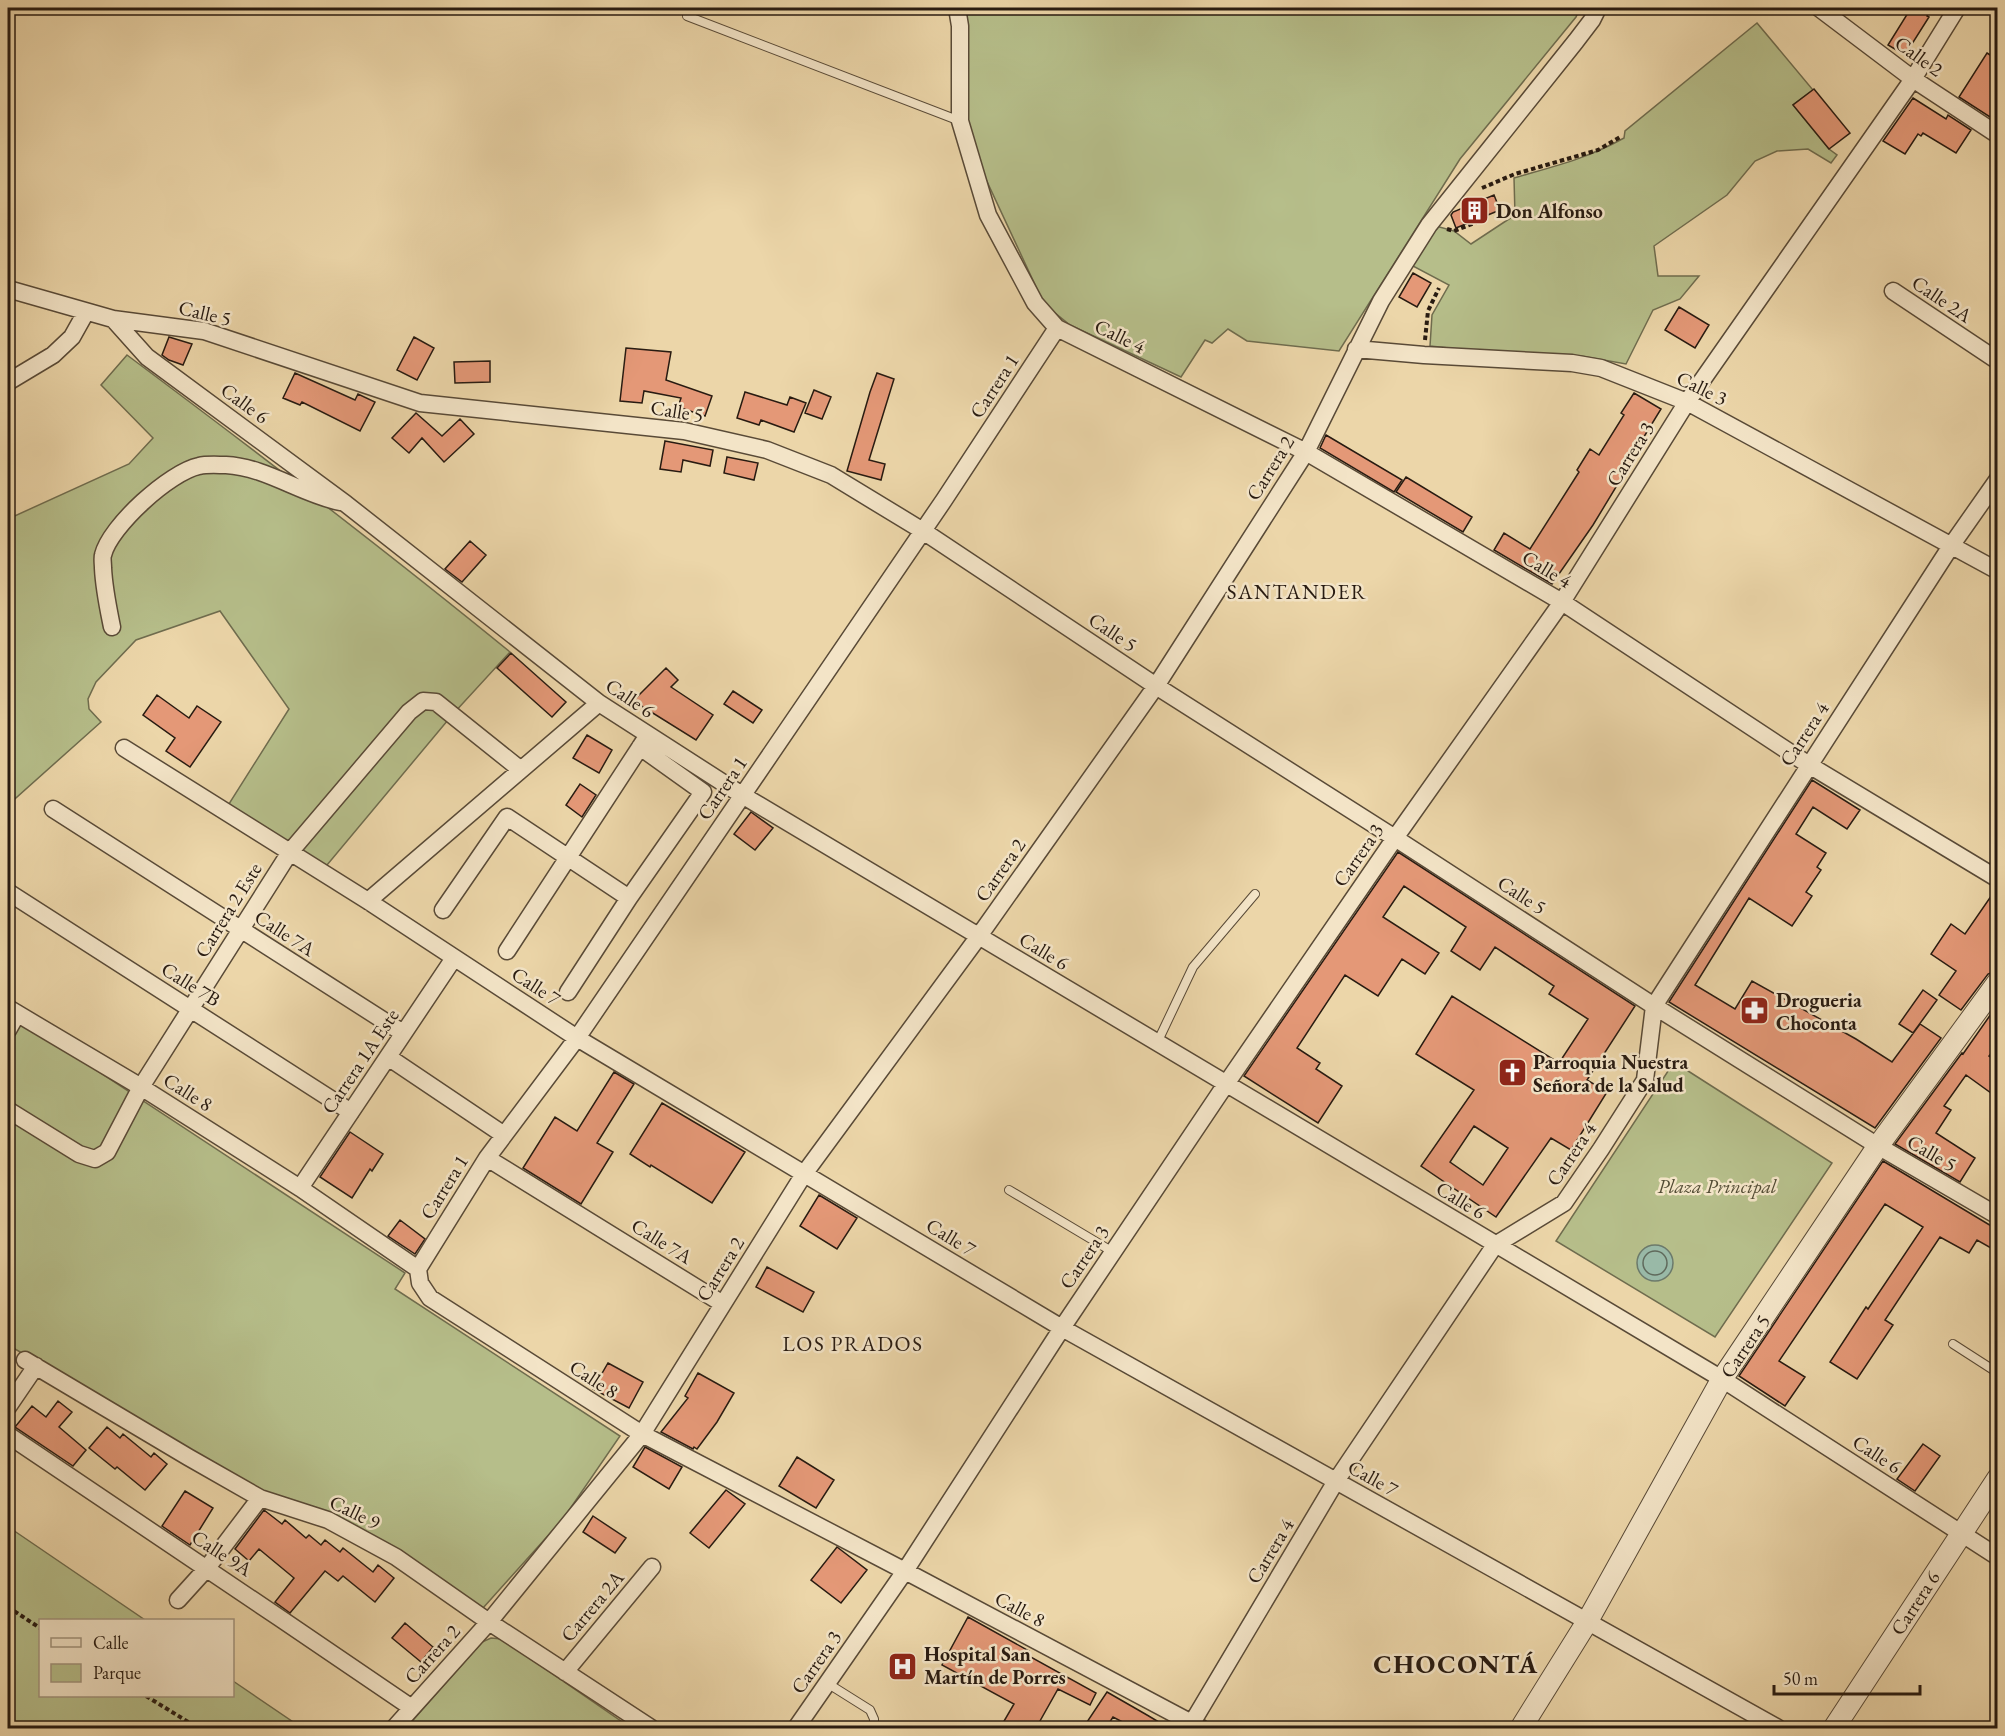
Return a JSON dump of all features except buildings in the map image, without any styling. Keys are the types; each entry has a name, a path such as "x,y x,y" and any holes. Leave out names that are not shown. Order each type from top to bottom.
{"street":[{"path":"957,8 960,26 960,121 988,215 1035,303 1057,328"},
{"name":"Carrera 2","path":"394,1728 489,1622 642,1434 804,1174 979,936 1156,686 1306,452 1381,301 1429,225 1592,20 1598,8"},
{"name":"Calle 2","path":"1819,8 1913,79 1998,135"},
{"name":"Carrera 3","path":"796,1728 905,1571 1062,1328 1226,1084 1395,837 1562,602 1687,402 1913,79 1957,8"},
{"name":"Calle 5","path":"8,289 114,319 204,332 420,402 684,431 767,450 831,475 923,531 1156,686 1395,837 1654,1006 1878,1146 1998,1216"},
{"name":"Calle 2A","path":"1893,291 1998,362"},
{"path":"8,382 53,355 72,337 86,312"},
{"name":"Calle 6","path":"114,319 147,357 346,504 644,741 742,795 1722,1379 1998,1557"},
{"name":"Calle 4","path":"1057,328 1306,452 1562,602 1809,765 1998,879"},
{"name":"Carrera 1","path":"418,1269 487,1158 577,1038 923,531 1057,328"},
{"name":"Calle 3","path":"1356,349 1424,356 1572,363 1601,368 1687,402 1998,570"},
{"path":"112,627 104,590 103,554 117,529 143,501 169,480 198,466 228,465 259,472 322,499 346,504"},
{"name":"Carrera 4","path":"1194,1727 1336,1481 1495,1245 1564,1203 1601,1149 1645,1080 1654,1006 1951,546 1998,479"},
{"name":"Carrera 2 Este","path":"8,1110 79,1154 95,1159 107,1152 141,1087 290,852 409,712 423,701 436,702 521,770"},
{"path":"368,901 599,703"},
{"path":"507,951 644,741 703,792 629,898 568,992"},
{"name":"Calle 7","path":"124,748 368,901 577,1038 1062,1328 1778,1728"},
{"name":"Calle 7A","path":"53,809 404,1034"},
{"path":"443,910 507,817 569,856 629,898"},
{"name":"Calle 7B","path":"8,892 351,1112"},
{"name":"Carrera 1A Este","path":"300,1188 454,958"},
{"name":"Carrera 5","path":"1521,1728 1587,1622 1722,1379 1878,1146 1998,982"},
{"name":"Calle 8","path":"10,1020 141,1087 300,1188 418,1269 420,1283 430,1298 642,1434 905,1571 1194,1727"},
{"path":"388,1058 504,1135"},
{"name":"Calle 7A","path":"487,1158 723,1304"},
{"name":"Calle 9","path":"8,1407 31,1363 260,1498 328,1520 396,1557 489,1622 651,1728"},
{"name":"Calle 9A","path":"8,1435 412,1708"},
{"name":"Carrera 6","path":"1834,1728 1998,1478"},
{"path":"178,1600 207,1568 260,1498"},
{"name":"Carrera 2A","path":"565,1672 652,1567"}],"lane":[{"path":"687,16 960,121"},
{"path":"1157,1043 1193,967 1255,894"},
{"path":"1009,1190 1113,1252"},
{"path":"1953,1344 1998,1373"},
{"path":"827,1683 870,1710 874,1719 874,1728"}],"path":[{"path":"1455,194 1467,194 1515,174 1598,150 1622,136"},
{"path":"1429,225 1454,231 1477,222"},
{"path":"1424,356 1428,311 1439,288"},
{"path":"8,1606 39,1627"},
{"path":"149,1697 198,1728"}],"green space":[{"path":"958,8 1580,8 1576,17 1460,159 1339,351 1247,341 1228,329 1212,343 1205,340 1181,377 1070,325 1044,304 970,145"},
{"path":"1757,23 1813,90 1793,105 1829,149 1837,155 1831,163 1808,149 1777,151 1755,161 1727,195 1654,246 1658,276 1699,276 1680,299 1653,310 1626,364 1581,356 1487,352 1430,346 1432,315 1449,285 1411,265 1436,226 1454,231 1471,244 1515,215 1514,178 1583,157 1624,138 1625,131"},
{"path":"127,355 416,576 510,652 453,714 322,871 227,807 289,709 220,611 136,640 96,682 88,699 89,709 101,722 8,805 8,519 129,464 153,438 101,385"},
{"path":"8,1012 405,1273 395,1289 620,1436 563,1519 483,1608 368,1536 265,1493 8,1345"},
{"name":"Plaza Principal","path":"1674,1062 1832,1163 1715,1337 1556,1241"},
{"path":"10,1528 144,1619 39,1619 39,1697 234,1697 234,1682 302,1728 8,1728 8,1533"},
{"path":"491,1638 502,1639 631,1728 406,1728 482,1642"}],"water":[{"path":"1655,1245 1668,1250 1673,1263 1668,1276 1655,1281 1642,1276 1637,1263 1642,1250"}],"place":[{"name":"Don Alfonso","path":"1475,211"},
{"name":"Drogueria Choconta","path":"1755,1011"},
{"name":"Parroquia Nuestra Señora de la Salud","path":"1512,1073"},
{"name":"Hospital San Martín de Porres","path":"903,1666"}],"district":[{"name":"SANTANDER","path":"1297,591"},
{"name":"LOS PRADOS","path":"853,1343"},
{"name":"CHOCONTÁ","path":"1456,1664"}]}
